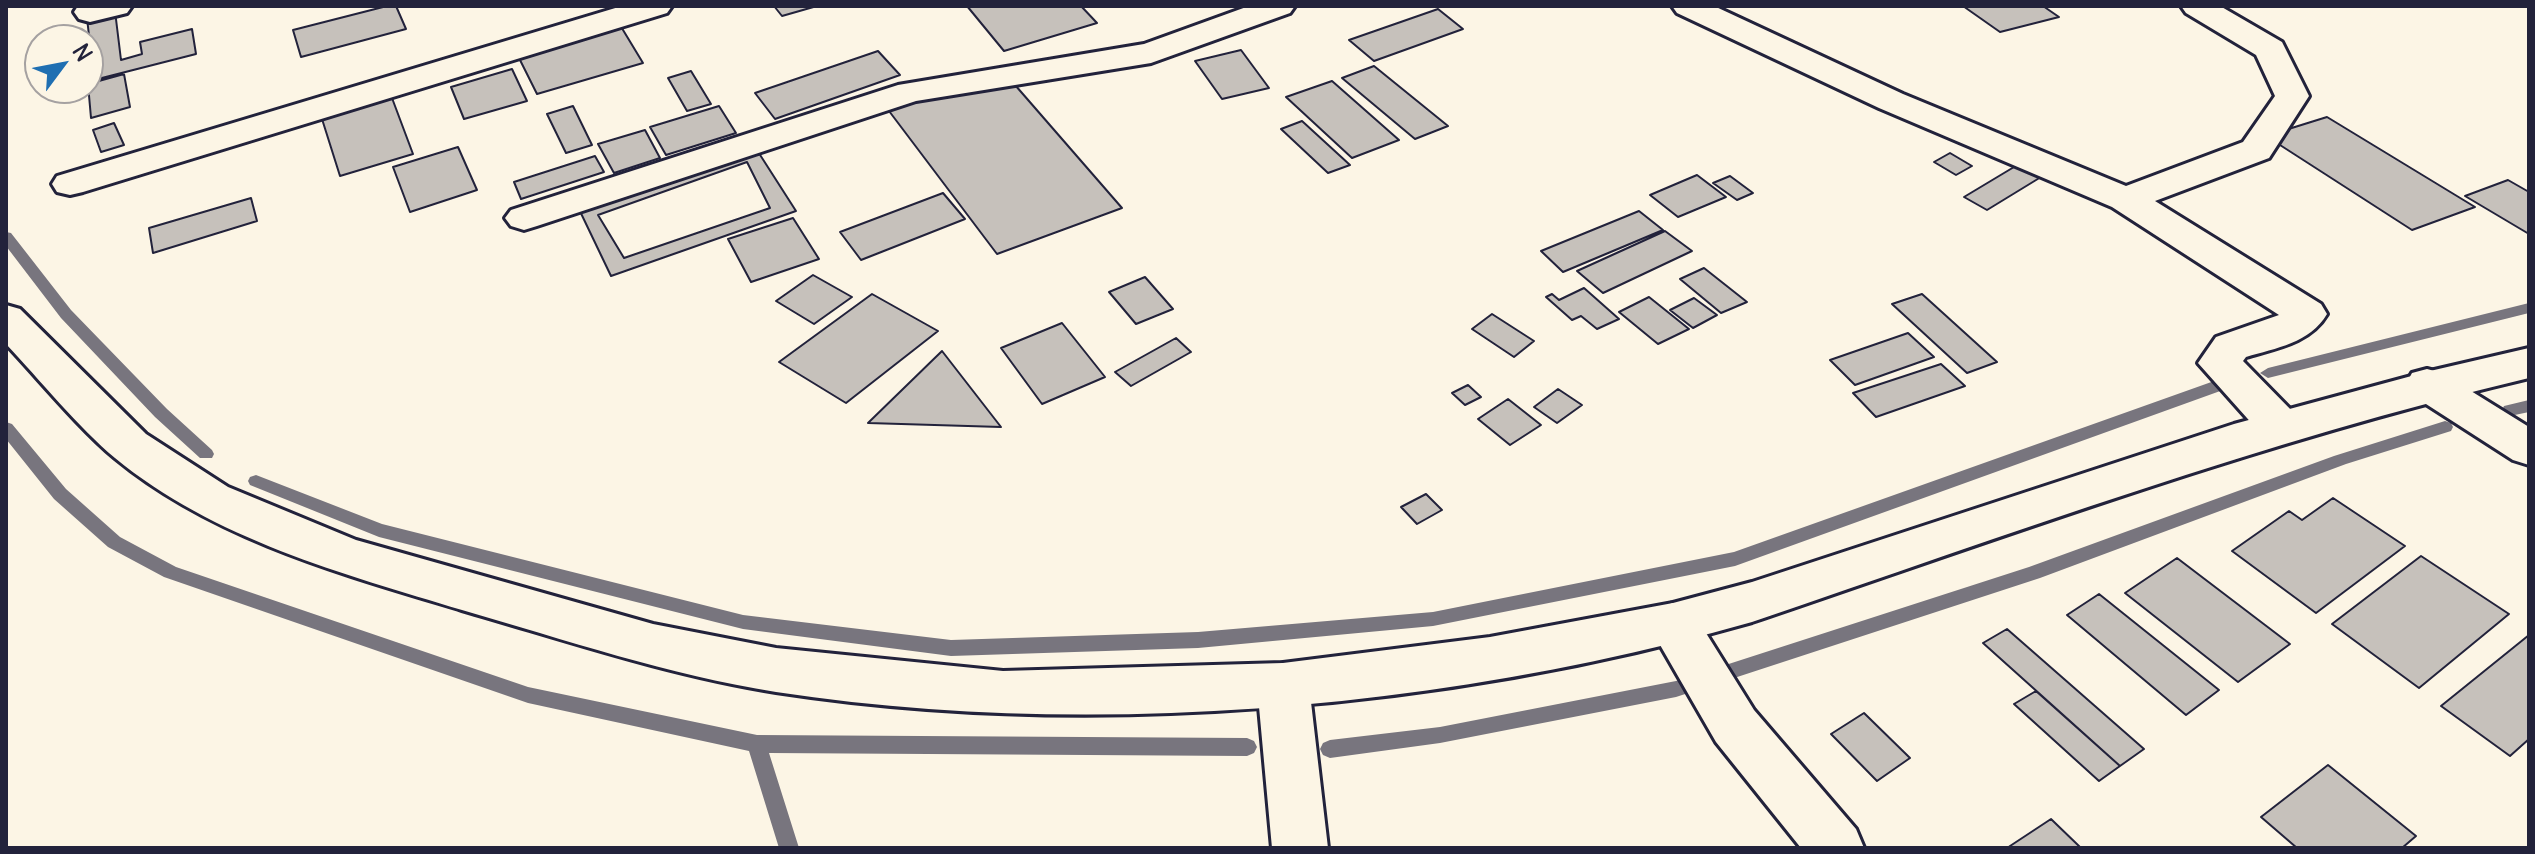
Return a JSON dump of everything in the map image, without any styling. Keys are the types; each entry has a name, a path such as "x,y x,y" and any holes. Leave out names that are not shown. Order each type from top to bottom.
{"street":[{"path":"70,184 656,6"},
{"path":"524,218 910,92 1151,53 1279,6"},
{"path":"1688,6 1891,101 2125,199 2307,314 2289,329 2231,347 2219,363 2279,425"},
{"path":"2125,199 2256,150 2292,96 2270,49 2197,6"},
{"path":"6,319 130,446 212,500 345,556 653,645 776,670 1003,693 1283,685 1490,658 1673,624 1752,602 2279,425 2427,384 2529,363"},
{"path":"2427,384 2529,448"},
{"path":"1673,624 1735,726 1836,848"},
{"path":"1283,685 1300,848"}],"building":[{"path":"396,6 406,29 301,57 293,30"},
{"path":"774,6 817,6 782,16"},
{"path":"967,6 1081,6 1097,23 1004,51"},
{"path":"1963,6 2043,6 2059,17 2000,32"},
{"path":"1438,9 1463,29 1374,61 1349,40"},
{"path":"115,11 121,60 142,54 140,42 192,29 196,54 104,77 104,24 88,24 87,18"},
{"path":"620,25 643,63 537,94 517,54"},
{"path":"1241,50 1269,88 1222,99 1195,61"},
{"path":"878,51 900,75 775,119 755,93"},
{"path":"1374,66 1448,126 1415,139 1342,78"},
{"path":"512,69 527,101 464,119 451,87"},
{"path":"1002,70 1122,208 997,254 886,107"},
{"path":"691,71 711,104 687,111 668,78"},
{"path":"124,74 130,107 91,118 90,104 104,104 104,80"},
{"path":"1332,81 1399,140 1352,158 1286,97"},
{"path":"392,98 413,154 340,176 322,119"},
{"path":"573,106 592,145 566,153 547,114"},
{"path":"719,106 736,133 666,155 650,127"},
{"path":"2327,117 2475,207 2412,230 2266,136"},
{"path":"1302,121 1350,165 1328,173 1281,129"},
{"path":"114,123 124,145 101,152 93,130"},
{"path":"645,130 660,158 614,173 598,144"},
{"path":"458,147 477,190 410,212 393,167"},
{"path":"755,147 796,211 611,276 577,205"},
{"path":"1950,153 1972,166 1956,175 1934,162"},
{"path":"595,156 604,172 521,199 514,182"},
{"path":"747,162 770,208 624,258 598,215"},
{"path":"2019,164 2041,177 1987,210 1964,197"},
{"path":"1697,175 1726,197 1678,217 1650,195"},
{"path":"1730,176 1753,193 1737,200 1713,183"},
{"path":"2508,180 2529,192 2529,234 2465,196"},
{"path":"943,193 965,219 861,260 840,232"},
{"path":"251,198 257,221 153,253 149,228"},
{"path":"1639,211 1663,230 1563,272 1541,251"},
{"path":"793,218 819,259 751,282 728,239"},
{"path":"1665,231 1692,251 1603,293 1577,271"},
{"path":"1704,268 1747,302 1721,313 1680,279"},
{"path":"813,275 852,297 814,324 776,301"},
{"path":"1145,277 1173,309 1136,324 1109,292"},
{"path":"1584,288 1619,319 1597,329 1581,316 1572,320 1546,297 1552,294 1559,300"},
{"path":"872,294 938,331 846,403 779,362"},
{"path":"1922,294 1997,362 1967,373 1892,304"},
{"path":"1649,297 1689,329 1658,344 1619,312"},
{"path":"1694,298 1717,315 1693,328 1670,310"},
{"path":"1492,314 1534,341 1514,357 1472,329"},
{"path":"1062,323 1105,377 1042,404 1001,348"},
{"path":"1908,333 1934,357 1855,385 1830,360"},
{"path":"1176,338 1191,352 1131,386 1115,372"},
{"path":"942,351 1001,427 868,423"},
{"path":"1941,364 1965,386 1876,417 1853,393"},
{"path":"1468,385 1481,397 1465,405 1452,393"},
{"path":"1558,389 1582,405 1557,423 1534,407"},
{"path":"1508,399 1541,425 1510,445 1478,419"},
{"path":"1426,494 1442,510 1417,524 1401,507"},
{"path":"2333,498 2405,546 2316,613 2232,551 2289,511 2302,520"},
{"path":"2421,556 2509,614 2419,688 2332,624"},
{"path":"2177,558 2290,644 2238,682 2125,593"},
{"path":"2099,594 2219,690 2186,715 2067,615"},
{"path":"2007,629 2144,749 2120,766 1983,643"},
{"path":"2529,635 2529,739 2510,756 2441,706"},
{"path":"2036,691 2120,766 2099,781 2014,704"},
{"path":"1864,713 1910,758 1877,781 1831,734"},
{"path":"2328,765 2416,836 2402,848 2297,848 2261,817"},
{"path":"2051,819 2081,848 2007,848"}],"waterway":[{"path":"6,236 66,314 161,413 206,454"},
{"path":"2268,373 2529,308"},
{"path":"256,481 379,530 743,622 951,648 1198,640 1433,619 1735,559 2217,386"},
{"path":"2510,410 2529,406"},
{"path":"1330,749 1440,735 1676,689 2034,573 2340,460 2445,427"},
{"path":"6,428 60,494 114,542 170,572 528,695 757,744"},
{"path":"757,744 1247,747"},
{"path":"757,744 789,848"}]}
